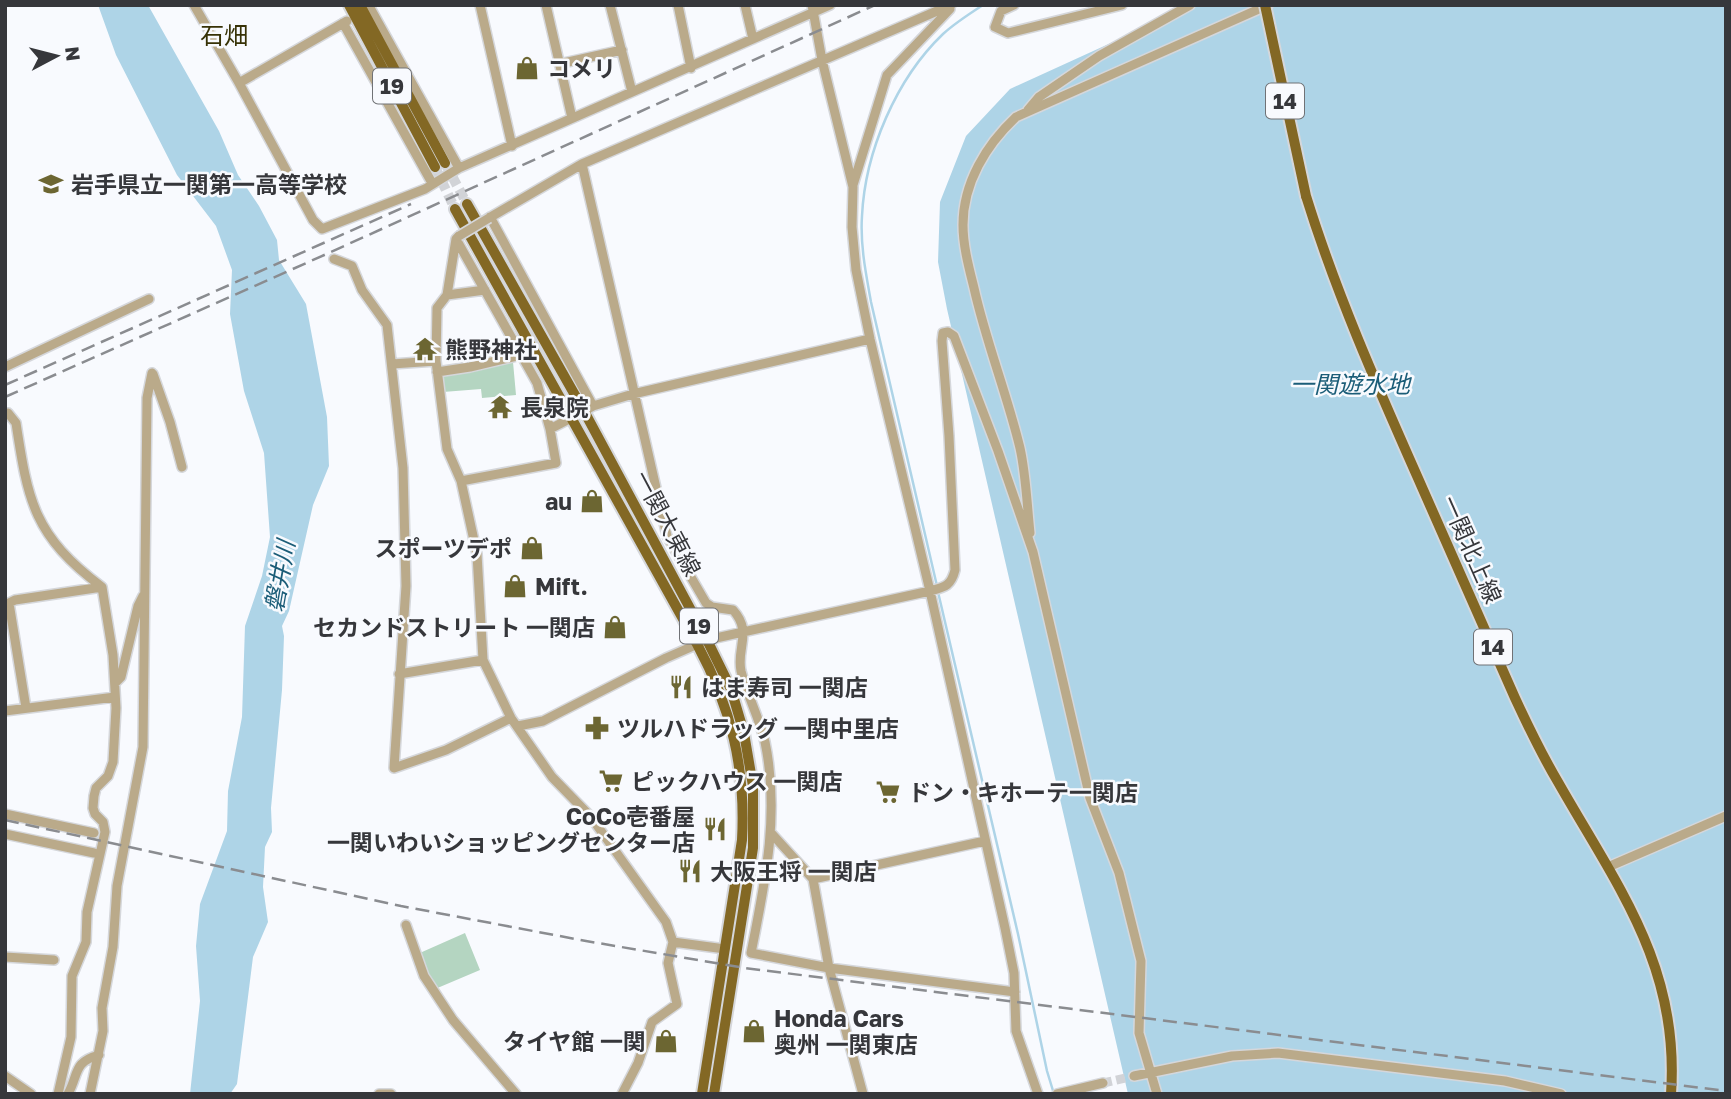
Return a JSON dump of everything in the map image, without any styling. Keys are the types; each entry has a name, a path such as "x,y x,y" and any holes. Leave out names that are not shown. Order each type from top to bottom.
{"main road":[{"name":"19","path":"349,5 363,9 440,165"},
{"name":"一関北上線","path":"1266,5 1306,196 1342,303 1515,697 1558,782 1636,916 1656,965 1670,1038 1673,1075 1671,1094"},
{"name":"一関大東線","path":"467,204 588,408 702,642 725,704 741,777 744,811 742,840 702,1094"},
{"name":"一関大東線","path":"455,209 732,690 750,759 753,848 714,1094"}],"street":[{"path":"194,5 313,220 322,229 425,189 459,168 691,68 813,9 830,5"},
{"path":"480,5 512,146"},
{"path":"546,5 572,118"},
{"path":"610,5 632,92"},
{"path":"678,5 691,68"},
{"path":"745,5 753,39"},
{"path":"622,1094 638,1063 652,1022 677,1004 668,963 673,942 665,920 591,817 552,777 515,722 483,660 477,554 461,481 447,449 436,361 438,308 447,295 457,237 582,164 952,5"},
{"path":"853,187 887,75 952,5"},
{"path":"1014,5 1001,11 995,27 1008,33 1122,5"},
{"path":"1024,113 1039,97 1099,56 1190,5"},
{"path":"1157,1094 1139,1033 1141,961 1119,873 1090,798 1033,552 1020,450 980,317 966,257 963,225 965,204 973,178 988,147 1016,117 1266,5"},
{"path":"239,83 344,23 363,9 459,168"},
{"path":"813,9 822,60 853,187 852,227 856,270 870,339 932,591 1014,973 1013,1016 1016,1031 1038,1094"},
{"path":"344,23 432,183"},
{"path":"559,65 622,50"},
{"path":"582,164 667,536 706,603 712,607 733,610 738,615 744,631 740,663 765,745 771,794 772,834 768,869 751,953 829,968 1015,992"},
{"path":"489,218 588,408 633,394 870,339"},
{"path":"457,237 537,383 556,463 461,481"},
{"path":"334,259 352,266 362,290 384,320 398,408 404,494 406,586 394,768 515,722 543,721 702,642 932,591 952,583 955,570 943,333 948,332 954,336 1033,552"},
{"path":"447,295 485,290"},
{"path":"5,367 149,299"},
{"path":"437,372 470,368 521,355"},
{"path":"392,364 436,361"},
{"path":"90,1094 103,1031 102,1008 113,947 117,886 143,747 146,398 152,373 161,404 170,422 182,467"},
{"path":"5,414 8,413 16,422 31,498 42,527 66,557 102,587 113,655 116,697 113,762 108,776 96,788 94,796 95,814 103,822 105,832 87,912 86,942 72,976 71,1037 58,1094"},
{"path":"550,429 573,417"},
{"path":"26,708 7,603 102,587"},
{"path":"115,683 121,677 138,606 144,595"},
{"path":"399,674 483,660"},
{"path":"5,711 116,697"},
{"path":"5,814 94,833"},
{"path":"1608,867 1726,816"},
{"path":"5,834 93,853"},
{"path":"772,834 813,879 829,968 863,1094"},
{"path":"813,879 985,841"},
{"path":"406,925 424,976 453,1020 516,1094"},
{"path":"673,942 725,949"},
{"path":"5,957 54,960"},
{"path":"1134,1076 1232,1056 1278,1053 1505,1081 1561,1094"},
{"path":"68,1094 78,1067 85,1059 99,1055"},
{"path":"7,1080 31,1094"},
{"path":"1057,1094 1103,1083"},
{"path":"379,1094 391,1094"}],"green space":[{"path":"513,362 516,395 482,398 481,389 443,392 442,374"},
{"path":"465,933 480,970 428,992 413,956"}],"water":[{"name":"磐井川","path":"98,5 148,5 219,131 238,175 277,240 279,260 306,304 327,417 329,466 313,505 289,611 282,626 282,690 271,808 272,832 265,847 263,887 268,922 253,957 237,1084 230,1094 190,1094 200,1001 196,946 200,904 227,831 228,791 242,717 245,626 262,576 270,537 264,453 244,391 230,314 232,270 216,226 177,175 116,55"},
{"name":"一関遊水地","path":"1194,5 1726,5 1726,1094 1128,1094 947,309 938,262 940,202 966,136 1010,89"}],"waterway":[{"path":"937,586 871,302 865,270 862,216 869,167 886,118 898,94 911,72 943,34 983,5"},
{"path":"938,592 1054,1094"}],"tunnel":[{"path":"445,163 467,204"},
{"path":"435,167 455,209"},
{"path":"1103,1083 1134,1076"}],"railway":[{"path":"5,397 875,5"},
{"path":"5,385 411,204"},
{"path":"5,820 401,906 745,968 1726,1091"}],"place":[{"name":"コメリ","path":"527,68"},
{"name":"岩手県立一関第一高等学校","path":"51,184"},
{"name":"熊野神社","path":"425,349"},
{"name":"長泉院","path":"500,407"},
{"name":"au","path":"592,501"},
{"name":"スポーツデポ","path":"532,548"},
{"name":"Mift.","path":"515,586"},
{"name":"セカンドストリート 一関店","path":"615,627"},
{"name":"はま寿司 一関店","path":"681,687"},
{"name":"ツルハドラッグ 一関中里店","path":"597,728"},
{"name":"ピックハウス 一関店","path":"611,781"},
{"name":"ドン・キホーテ一関店","path":"888,792"},
{"name":"CoCo壱番屋 一関いわいショッピングセンター店","path":"715,829"},
{"name":"大阪王将 一関店","path":"690,871"},
{"name":"Honda Cars 奥州 一関東店","path":"754,1031"},
{"name":"タイヤ館 一関","path":"666,1041"}],"district":[{"name":"石畑","path":"224,34"}]}
